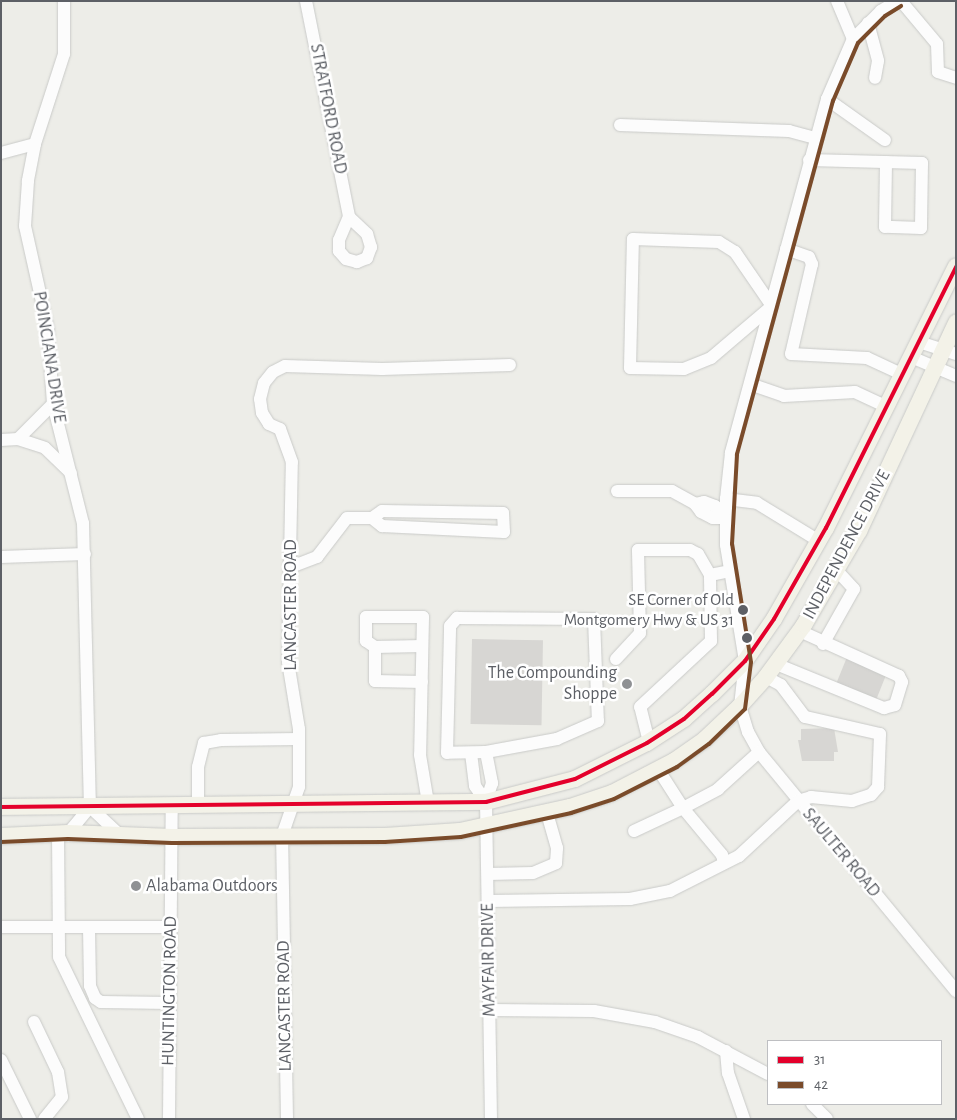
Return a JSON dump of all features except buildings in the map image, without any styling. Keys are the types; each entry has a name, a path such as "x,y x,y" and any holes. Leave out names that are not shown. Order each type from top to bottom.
{"main road":[{"name":"INDEPENDENCE DRIVE","path":"1,807 486,802 575,779 649,742 684,719 745,661 819,541 956,266"},
{"name":"INDEPENDENCE DRIVE","path":"1,836 63,833 122,837 385,836 487,826 547,812 612,792 658,769 705,739 740,706 766,677 800,631 837,571 936,366 950,351 956,323"}],"street":[{"name":"POINCIANA DRIVE","path":"64,1 64,54 35,144 28,181 25,226 48,329 53,404 83,522 90,807"},
{"name":"STRATFORD ROAD","path":"306,1 349,217"},
{"path":"837,1 853,39"},
{"path":"740,706 745,661 730,571 725,518 732,453 827,99 853,39 881,10 899,1 936,44 938,72 954,78"},
{"path":"868,24 878,61 875,78"},
{"path":"827,99 885,140"},
{"path":"620,125 789,131 815,138"},
{"path":"1,153 35,144"},
{"path":"810,160 886,162 922,163 921,228 885,227 886,162"},
{"path":"633,239 719,242 736,252 772,306 712,358 684,369 630,368 633,239"},
{"path":"786,249 809,257 812,264 791,354 867,358 903,375"},
{"path":"919,342 950,351"},
{"path":"911,358 936,366 956,376"},
{"name":"LANCASTER ROAD","path":"287,1119 282,836 299,787 299,739 288,662 292,462 280,428 269,424 262,413 260,399 264,383 273,372 285,366 382,369 510,365"},
{"path":"750,384 784,396 855,392 887,407"},
{"path":"18,439 53,404"},
{"path":"1,440 18,439 45,448 72,474"},
{"path":"616,491 672,491 695,504 701,512 714,518 725,518"},
{"path":"726,499 756,503 819,541"},
{"path":"290,567 317,557 347,518 372,518 382,511 504,513 504,532 382,526 372,518"},
{"path":"434,512 434,529"},
{"path":"616,659 640,633 638,550 690,550 698,554 710,575 711,641 640,707 649,742"},
{"path":"1,557 85,554"},
{"path":"710,575 730,571"},
{"path":"823,644 854,589 837,571"},
{"path":"422,646 375,647 366,641 366,617 423,617 420,755 428,803"},
{"path":"457,618 594,619 598,720 557,739 471,753 448,753 450,626 457,618"},
{"path":"776,664 884,708 894,705 902,682 900,676 823,644 800,631"},
{"path":"375,647 375,681 422,682"},
{"path":"489,901 630,899 670,891 739,856 798,801 811,797 852,801 870,795 878,787 880,734 805,717 781,685 766,677"},
{"name":"SAULTER ROAD","path":"740,706 758,752 956,991"},
{"path":"198,804 198,767 202,746 207,742 221,740 299,739"},
{"path":"486,752 492,783 486,802"},
{"path":"634,831 718,789 758,752"},
{"path":"471,753 475,786 486,802"},
{"path":"658,769 683,808 722,855 724,863"},
{"name":"MAYFAIR DRIVE","path":"486,802 491,1119"},
{"name":"HUNTINGTON ROAD","path":"169,1119 172,804"},
{"path":"122,837 90,807 63,833 59,957 138,1119"},
{"path":"488,874 533,873 556,863 557,848 547,812"},
{"path":"1,927 171,927"},
{"path":"89,928 90,986 96,998 101,1002 170,1003"},
{"path":"490,1010 602,1013 655,1022 726,1051 767,1073"},
{"path":"34,1022 58,1072 62,1097 44,1119"},
{"path":"726,1051 728,1072 744,1119"},
{"path":"1,1060 30,1119"},
{"path":"813,1105 827,1119"}],"transit line":[{"name":"42","path":"1,842 68,839 172,843 385,842 461,837 571,813 614,799 677,767 709,744 745,709 751,662 732,544 737,454 833,101 858,43 885,16 901,6"},
{"name":"31","path":"1,807 486,802 575,779 647,743 684,719 712,694 745,661 774,619 826,528 956,267"}],"place":[{"name":"SE Corner of Old Montgomery Hwy & US 31","path":"743,610"},
{"name":"The Compounding Shoppe","path":"627,684"},
{"name":"Alabama Outdoors","path":"136,886"}]}
